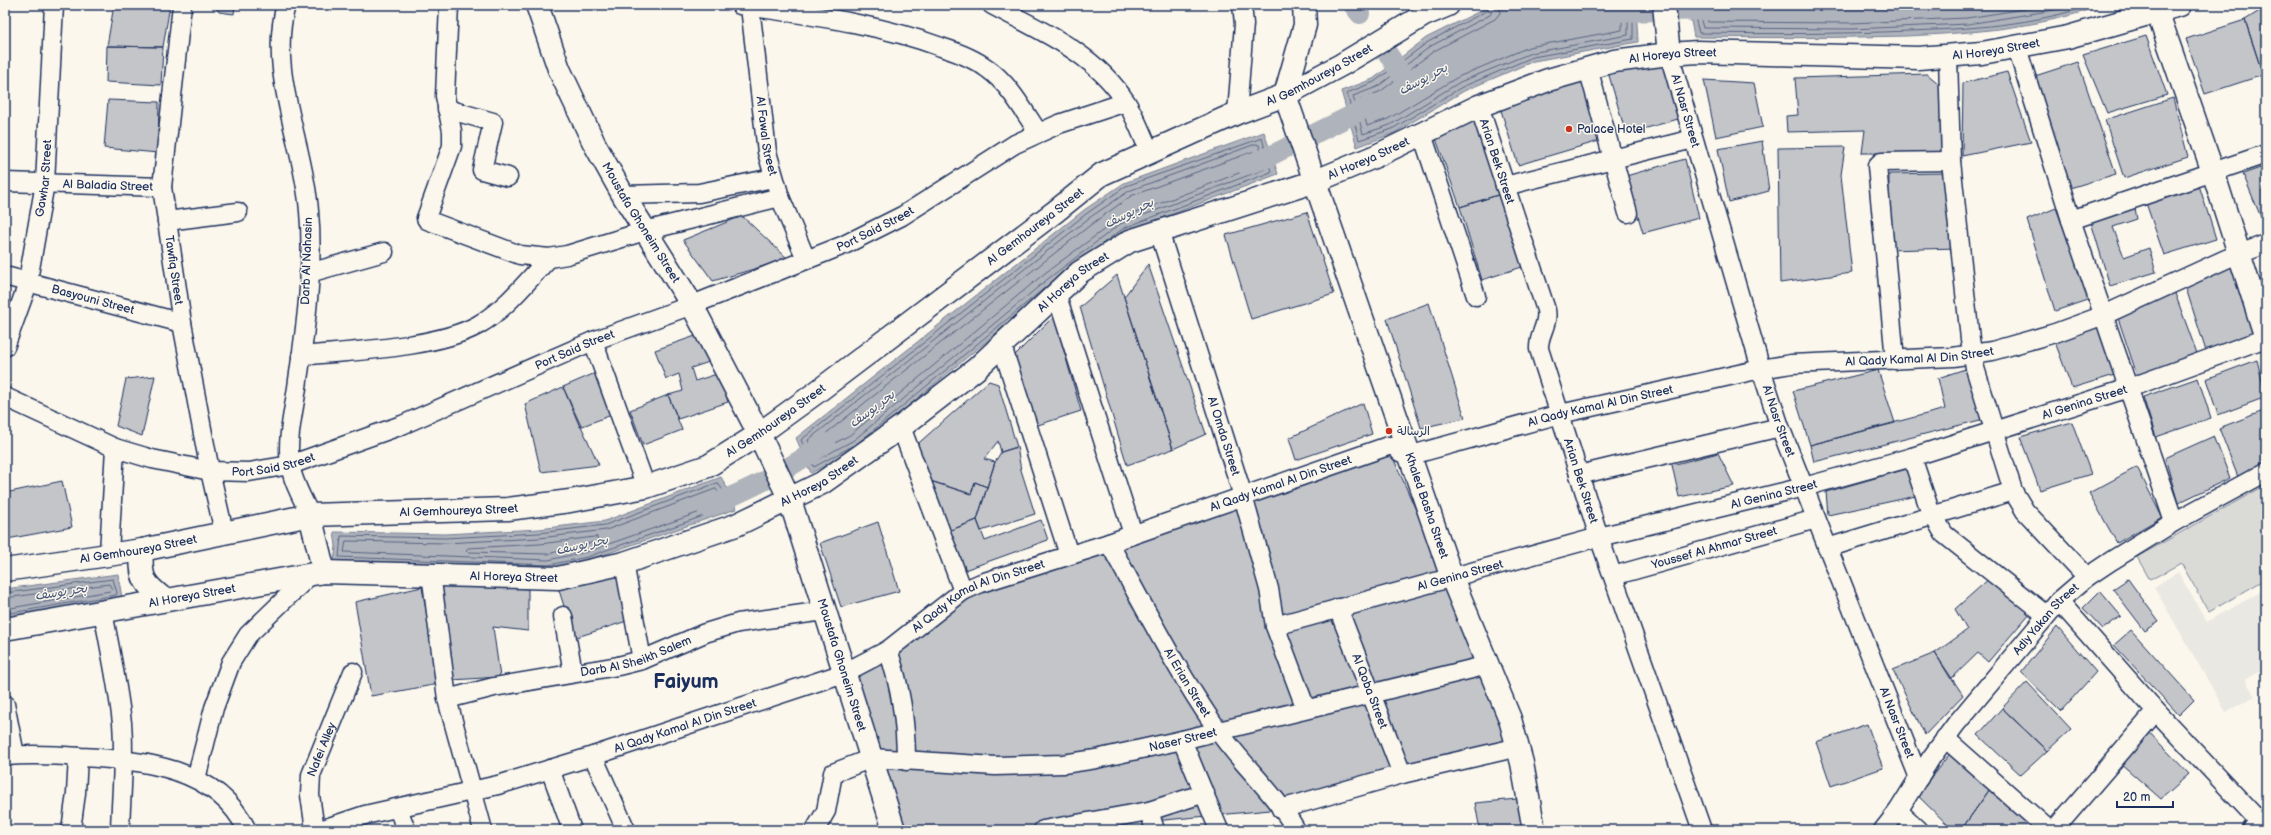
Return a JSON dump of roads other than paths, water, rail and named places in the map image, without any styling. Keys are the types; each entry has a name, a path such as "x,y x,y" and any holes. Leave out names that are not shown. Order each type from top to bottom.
{"street":[{"name":"Gawhar Street","path":"5,347 28,281 45,183 54,5"},
{"name":"Tawfiq Street","path":"182,5 162,187 182,322 210,471 224,532"},
{"name":"Darb Al Nahasin","path":"286,5 281,30 280,50 282,69 306,189 310,234 309,273 301,356 290,440 290,465 310,515"},
{"path":"449,5 445,96 452,131 452,146 426,219 520,255 549,258 567,255 645,231 780,197"},
{"name":"Moustafa Ghoneim Street","path":"537,5 559,69 575,106 623,195 692,305 759,434 790,500 894,830"},
{"path":"992,5 1072,47 1101,72 1126,102 1150,152"},
{"path":"1237,113 1244,24 1242,5"},
{"path":"1285,95 1305,25 1304,5"},
{"name":"Al Gemhoureya Street","path":"5,570 109,553 142,550 310,515 508,509 570,501 646,487 708,466 759,434 1056,211 1102,174 1237,113 1285,95 1341,65 1420,10 1448,5"},
{"path":"1664,5 1668,54"},
{"path":"2115,24 2121,19 2127,5"},
{"name":"Al Horeya Street","path":"5,629 318,573 431,573 558,578 624,563 736,525 790,500 822,483 940,397 1002,346 1056,293 1080,272 1130,241 1316,181 1376,156 1479,106 1588,68 1668,54 1698,52 1918,58 1948,56 2017,48 2068,38 2115,24 2156,8 2180,5"},
{"path":"745,6 877,28 920,39 957,53 987,68 1006,84 1038,132"},
{"name":"Al Fawal Street","path":"745,6 762,125 773,178 806,259"},
{"path":"2156,8 2213,172 2266,338"},
{"path":"2017,48 2071,220 2174,522"},
{"name":"Al Nasr Street","path":"1668,54 1760,369 1780,427 1919,778"},
{"path":"1948,56 1951,161 1972,354 2013,491 2025,511 2087,577"},
{"path":"1588,68 1628,213"},
{"name":"Khaled Basha Street","path":"1285,95 1316,181 1408,456 1452,578 1488,664 1519,747 1534,830"},
{"name":"Port Said Street","path":"5,397 115,448 152,458 210,471 249,472 290,465 402,425 593,341 692,305 873,232 902,216 993,156 1038,132 1126,102"},
{"name":"Arian Bek Street","path":"1479,106 1546,310 1547,320 1540,338 1539,349 1612,576 1702,830"},
{"path":"447,109 493,122 482,170 508,177"},
{"path":"1422,134 1476,296"},
{"path":"1506,186 1693,139"},
{"path":"2071,220 2266,154"},
{"path":"1895,360 1877,166 1881,162 1951,161"},
{"path":"623,195 699,193 736,187 773,178"},
{"name":"Al Baladia Street","path":"5,182 162,187"},
{"path":"167,221 238,212"},
{"name":"Al Omda Street","path":"1160,231 1243,496 1269,588 1274,626 1306,709"},
{"name":"Al Qady Kamal Al Din Street","path":"320,830 365,815 472,792 550,769 844,672 888,650 963,592 1002,575 1109,543 1388,446 1394,446 1400,452 1408,456 1560,414 1760,369 1791,364 1895,360 1992,351 2055,333 2104,315 2239,254 2266,244"},
{"path":"309,273 384,252"},
{"path":"301,356 422,342 457,334 478,325 500,310 549,258"},
{"name":"Basyouni Street","path":"5,276 182,322"},
{"path":"1056,293 1133,534"},
{"name":"Al Genina Street","path":"1274,626 1599,537 1804,487 1912,457 2128,388 2266,338"},
{"path":"593,341 646,487"},
{"path":"1002,346 1069,555"},
{"path":"900,427 963,592"},
{"path":"1579,474 1780,427"},
{"path":"109,553 115,448"},
{"path":"1912,457 1933,516 1951,542 2046,615"},
{"name":"Adly Yakan Street","path":"1883,830 1898,811 1945,738 2059,601 2087,577 2174,522 2266,472"},
{"path":"1827,548 2013,491"},
{"path":"196,779 214,708 231,662 248,635 318,573 310,515"},
{"name":"Youssef Al Ahmar Street","path":"1612,576 1816,519"},
{"name":"Al Erian Street","path":"1109,543 1183,678 1218,731 1281,809 1296,830"},
{"path":"142,550 141,566 145,582 165,600"},
{"path":"624,563 642,660"},
{"path":"431,573 447,699 483,830"},
{"path":"2059,601 2156,711 2260,823"},
{"name":"Al Qoba Street","path":"1338,608 1402,774"},
{"name":"Darb Al Sheikh Salem","path":"447,699 494,687 642,660 722,627 824,611"},
{"path":"103,612 119,695 123,759 120,830"},
{"path":"563,616 573,673"},
{"path":"888,650 897,676 903,704 906,731 906,761"},
{"name":"Naser Street","path":"872,758 995,766 1063,764 1096,759 1182,740 1488,664"},
{"name":"Nafei Alley","path":"315,830 310,796 311,775 353,672"},
{"path":"5,704 10,756 123,759 166,767 196,779 222,795 240,817 247,830"},
{"path":"2054,830 2156,711"},
{"path":"1945,738 2049,830"},
{"path":"1182,740 1219,830"},
{"path":"1281,809 1402,774 1519,747"},
{"path":"593,756 626,830"},
{"path":"71,830 76,793 78,757"},
{"path":"815,830 826,811 833,773 872,758"},
{"path":"550,769 572,830"},
{"path":"1043,830 1149,811 1205,794"},
{"path":"398,808 406,830"},
{"path":"1149,811 1155,830"},
{"path":"1898,811 1919,830"}],"water":[{"path":"1492,5 1636,5 1638,42 1534,61 1464,91 1394,133 1357,147 1341,91 1373,79 1426,38"},
{"path":"1688,5 2103,5 2055,19 1981,31 1906,36 1774,38 1694,37"},
{"path":"1264,132 1278,174 1125,232 1054,285 859,447 811,473 796,438 1084,210 1124,183"},
{"path":"721,477 732,497 736,509 588,560 549,569 334,562 336,546 334,532 445,534 539,529 605,521"},
{"path":"118,574 122,598 5,618 5,589"}],"waterway":[{"path":"1353,5 1360,14"},
{"name":"بحر يوسف","path":"1609,14 1618,12 1717,10"},
{"path":"1383,46 1408,85"},
{"name":"بحر يوسف","path":"1246,165 1264,159 1372,105"},
{"name":"بحر يوسف","path":"706,507 768,479 798,462 826,443"}],"place":[{"name":"Palace Hotel","path":"1569,129"},
{"name":"الرسالة","path":"1389,431"}],"district":[{"name":"Faiyum","path":"686,682"}]}
